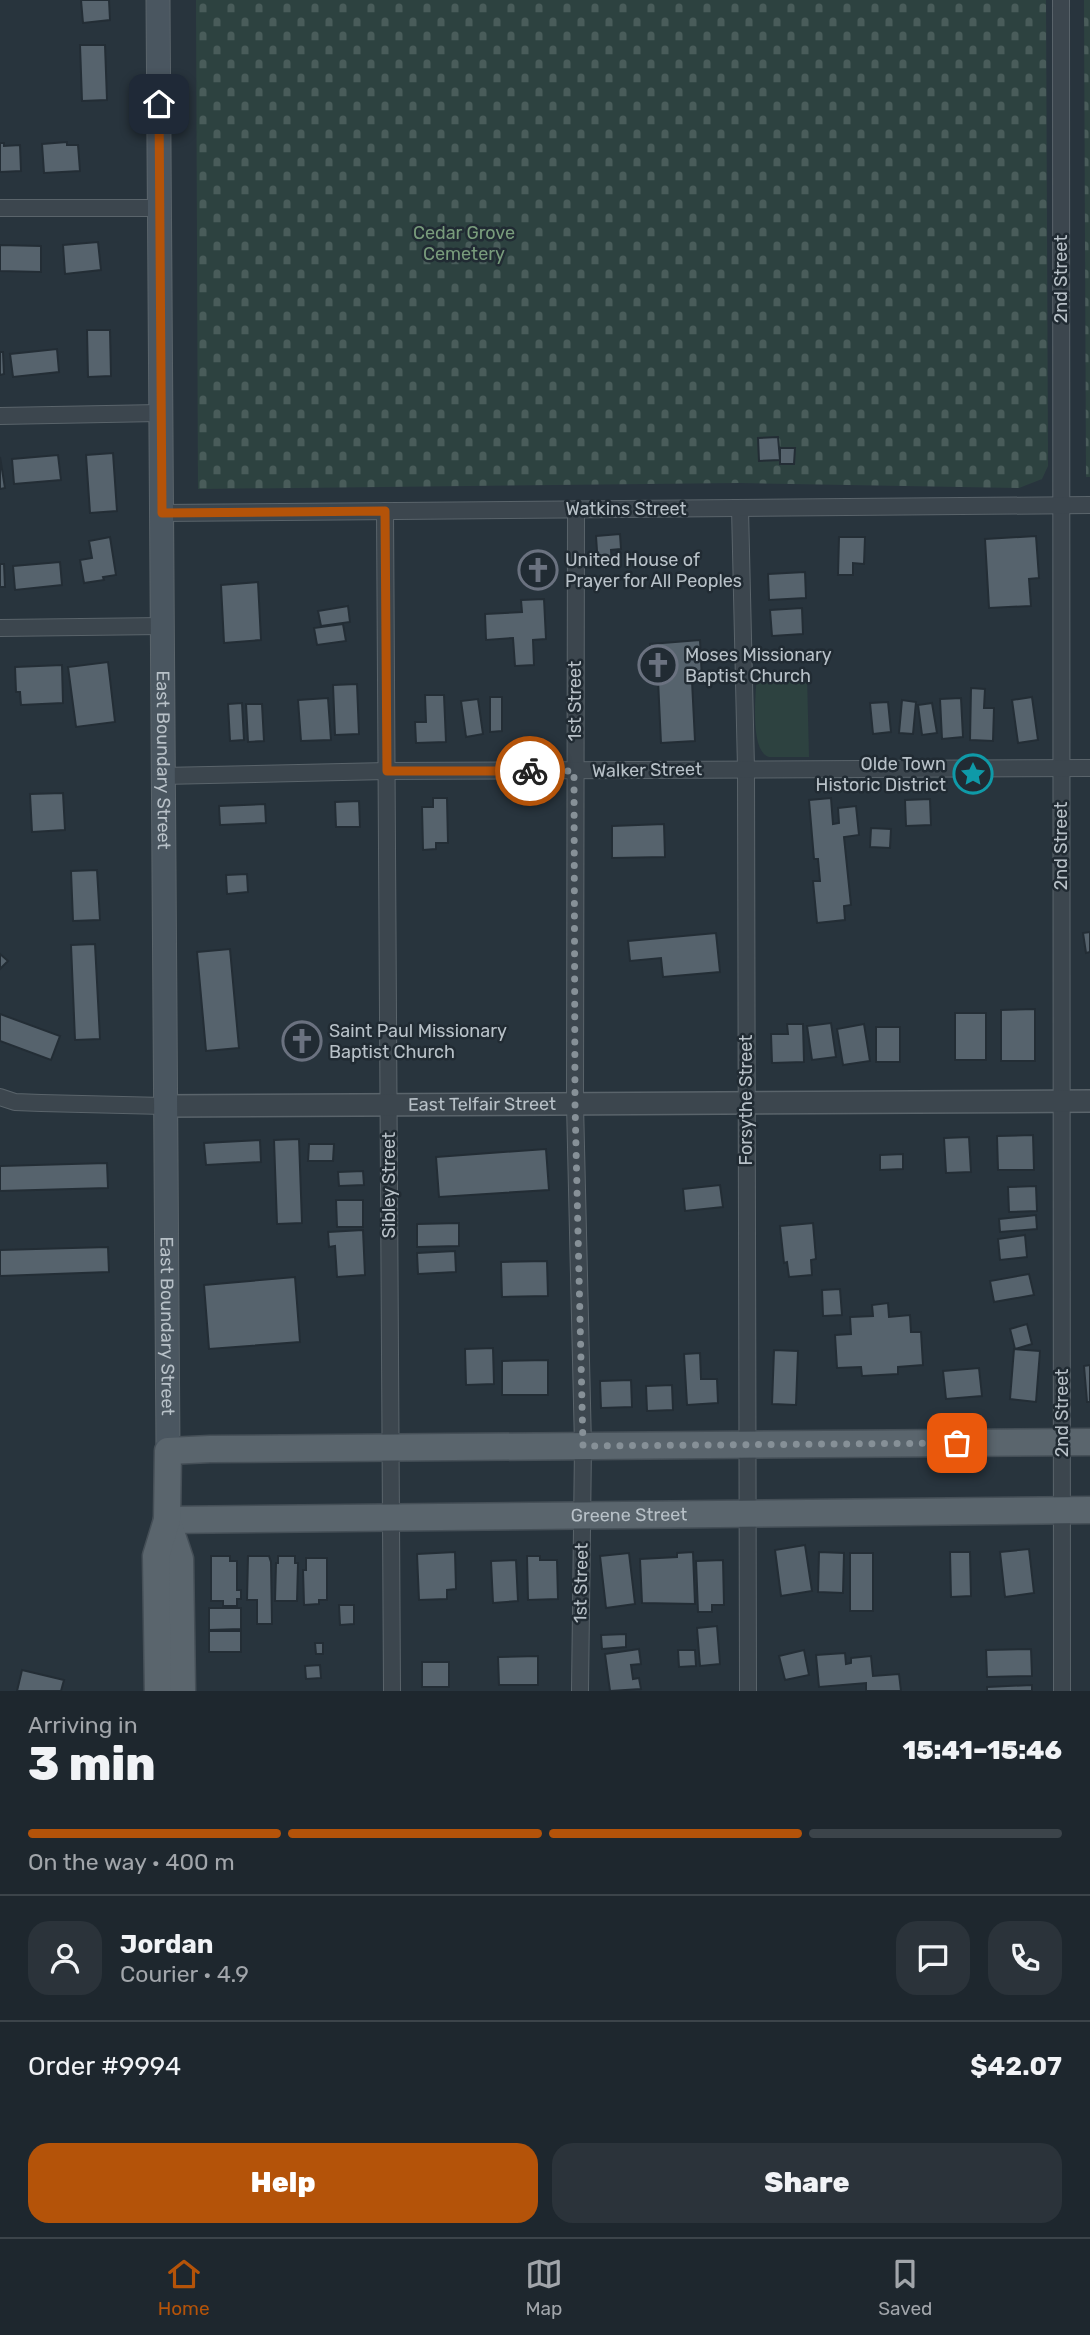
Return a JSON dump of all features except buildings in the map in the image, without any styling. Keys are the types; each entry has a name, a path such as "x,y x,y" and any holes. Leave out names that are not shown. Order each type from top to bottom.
{"main road":[{"name":"East Boundary Street","path":"158,0 168,1451 167,1520 156,1556 158,1691"},
{"path":"168,1451 1090,1442"},
{"name":"Greene Street","path":"167,1520 1090,1510"},
{"name":"East Boundary Street","path":"167,1520 180,1559 182,1691"}],"street":[{"name":"2nd Street","path":"1061,0 1062,1691"},
{"path":"0,208 159,208"},
{"path":"0,416 159,413"},
{"name":"Watkins Street","path":"162,513 1090,505"},
{"name":"Forsythe Street","path":"740,508 746,768 748,1691"},
{"name":"1st Street","path":"576,509 575,1104 583,1446 580,1691"},
{"name":"Sibley Street","path":"385,511 393,1691"},
{"path":"0,628 162,626"},
{"name":"Walker Street","path":"162,776 387,771 1090,768"},
{"name":"East Telfair Street","path":"0,1097 41,1103 164,1106 1090,1101"}],"green space":[{"name":"Cedar Grove Cemetery","path":"196,0 1046,0 1048,466 1042,479 1019,488 740,483 198,489"},
{"path":"1084,0 1090,0 1090,477 1086,477"},
{"path":"757,673 807,674 809,757 769,757 763,752 756,733 755,720"}],"way so far":[{"path":"530,771 574,771 575,1104 583,1446 957,1443"}],"place":[{"name":"United House of Prayer for All Peoples","path":"538,570"},
{"name":"Moses Missionary Baptist Church","path":"658,665"},
{"name":"Olde Town Historic District","path":"973,774"},
{"name":"Saint Paul Missionary Baptist Church","path":"302,1041"}],"route":[{"path":"159,104 159,413 162,513 385,511 387,771 530,771"}]}
